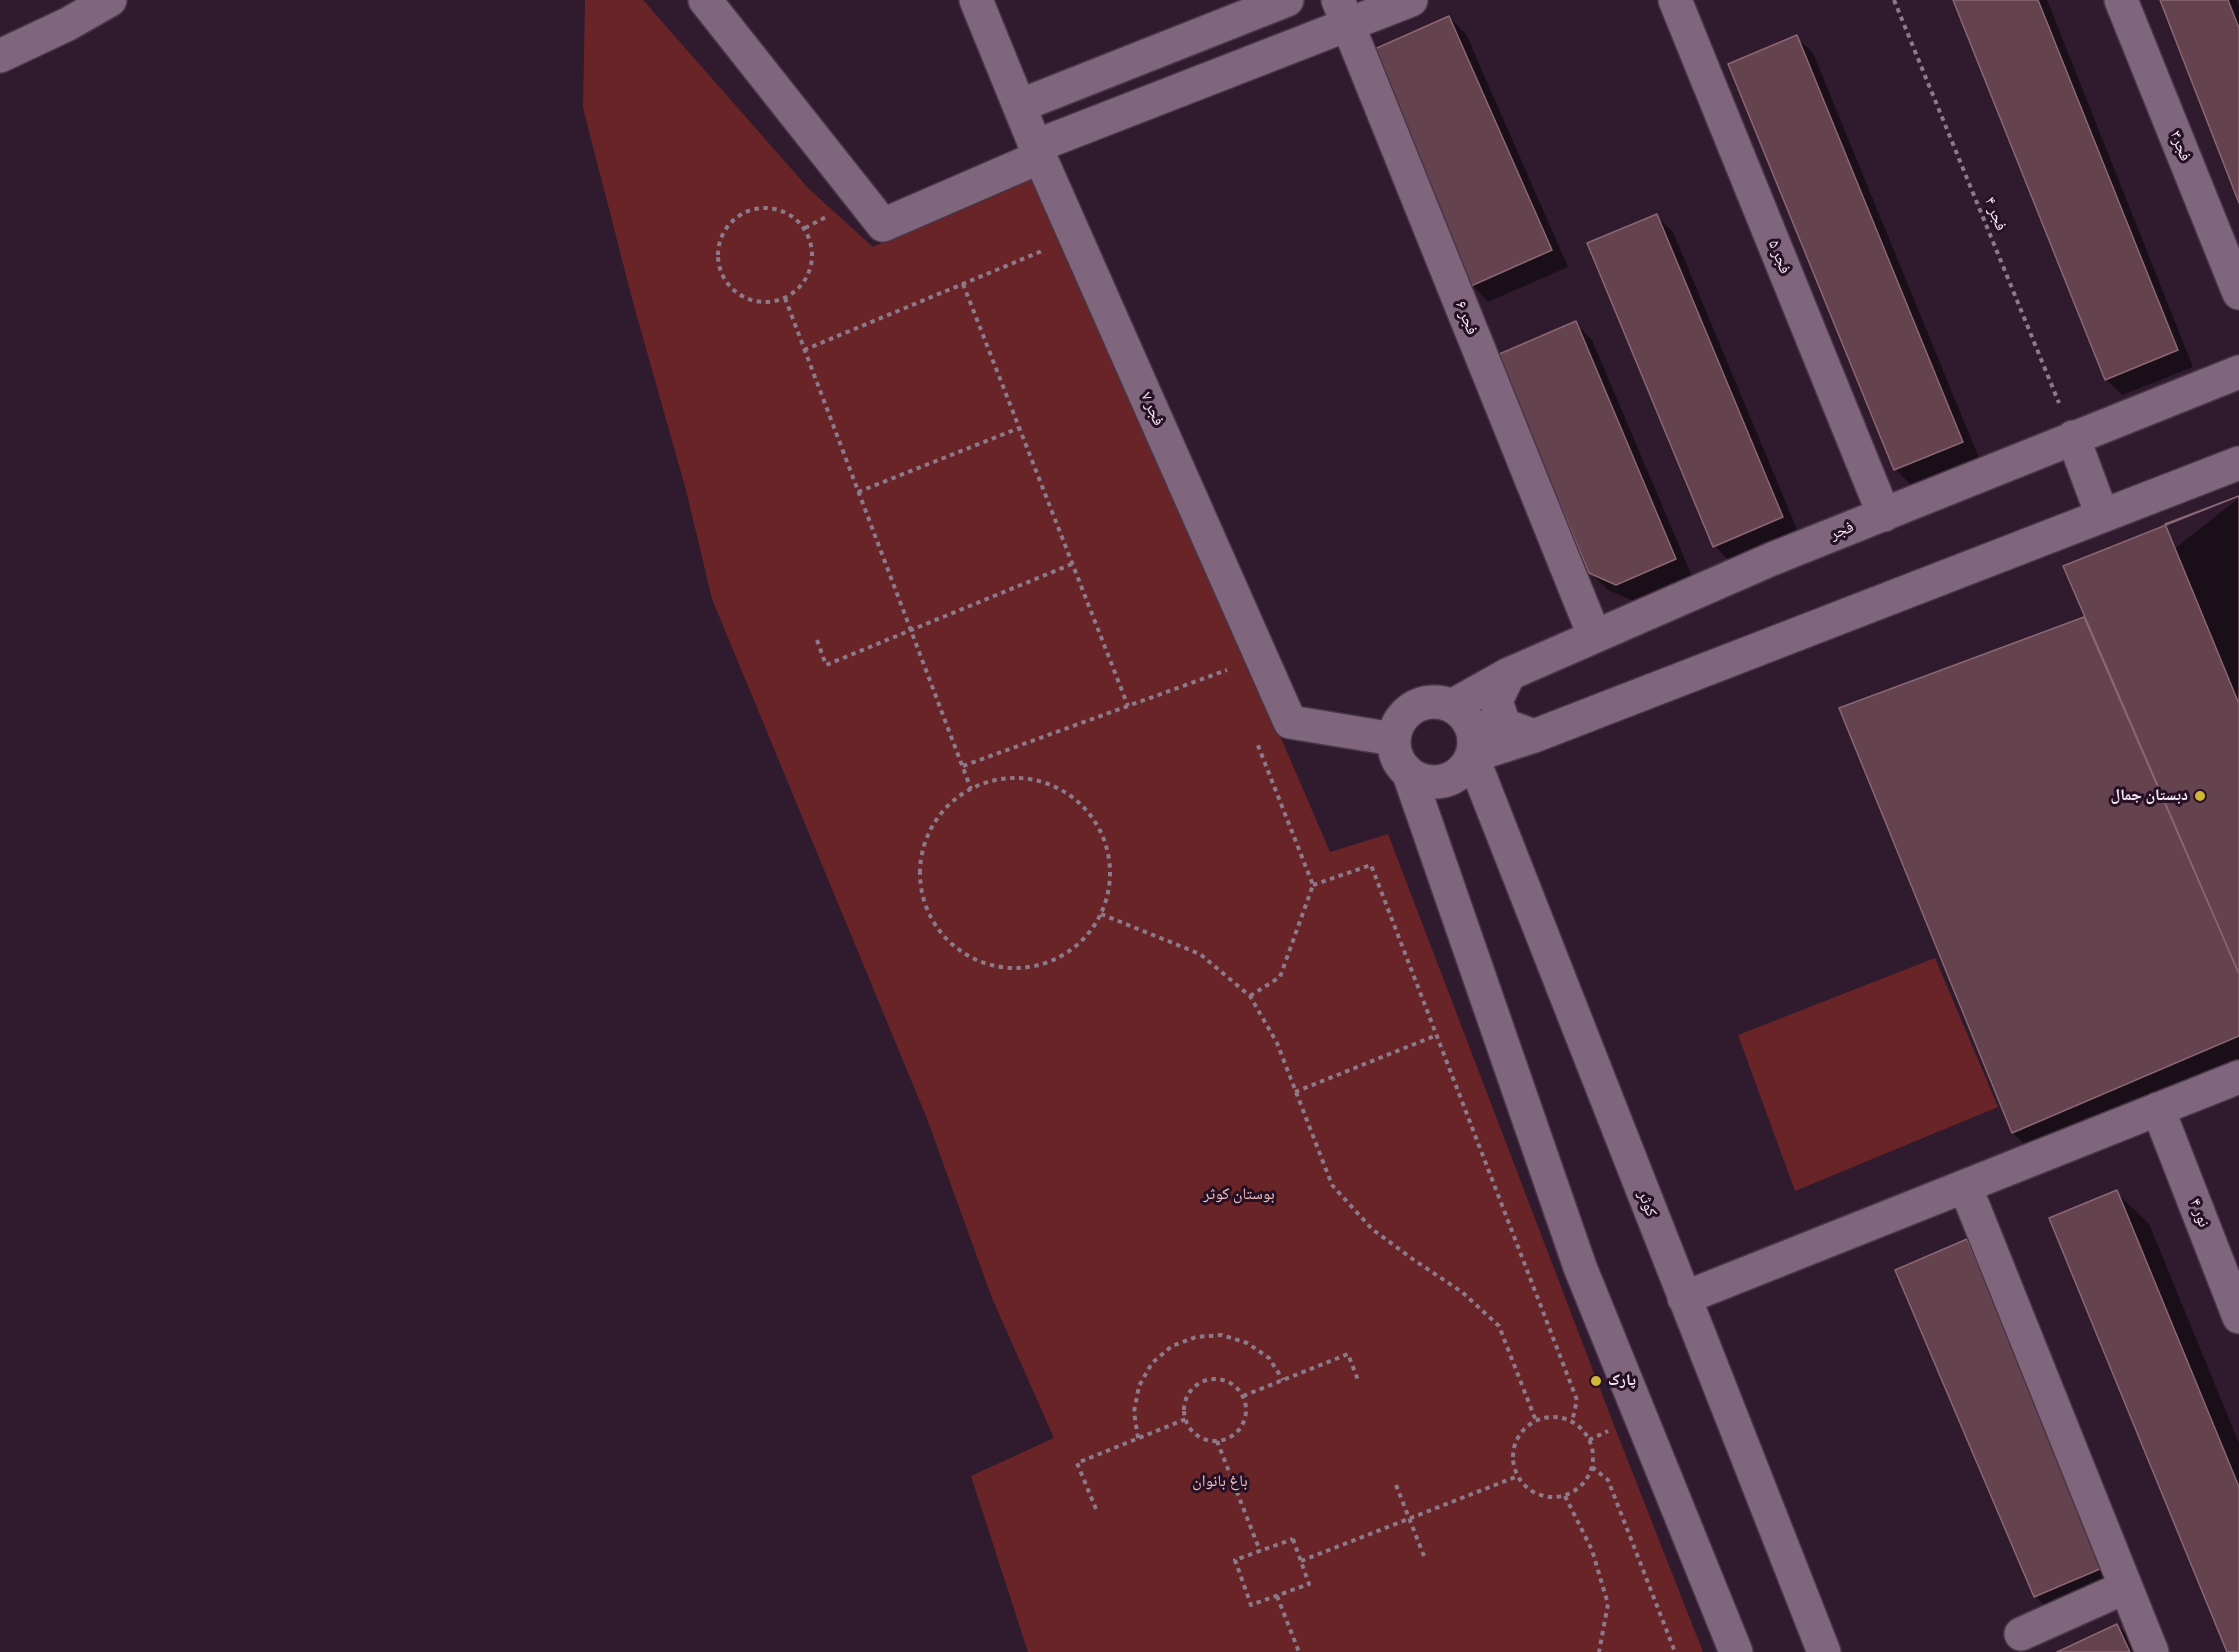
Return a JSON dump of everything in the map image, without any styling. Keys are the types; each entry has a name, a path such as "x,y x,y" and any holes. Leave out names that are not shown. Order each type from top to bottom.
{"street":[{"path":"0,56 68,24 110,0"},
{"path":"705,0 883,225 1343,12 1411,0"},
{"name":"فجر ۷","path":"976,0 1038,152 1290,722 1393,740"},
{"path":"1019,106 1287,0"},
{"name":"فجر ۵","path":"1675,0 1884,515"},
{"name":"فجر۳","path":"2121,0 2239,293"},
{"name":"فجر ۶","path":"1343,12 1594,635"},
{"name":"فجر","path":"1452,706 1509,674 1772,559 2239,372"},
{"path":"2073,437 2102,515"},
{"path":"1472,756 1534,736 2239,464"},
{"path":"1509,674 1496,702 1504,725 1534,736"},
{"path":"1409,774 1423,781 1437,783 1452,778 1464,769 1472,756 1474,745 1469,722 1462,713 1440,702 1414,707 1404,715 1397,726 1393,740 1398,758 1409,774 1580,1266 1736,1652"},
{"name":"کوثر","path":"1472,756 1824,1652"},
{"path":"1684,1298 2239,1077"},
{"name":"نور ۴","path":"2158,1109 2239,1317"},
{"path":"1965,1186 2152,1652"},
{"path":"2021,1634 2126,1587"}],"path":[{"name":"فجر ۴","path":"1894,0 2073,437"},
{"path":"763,207 779,209 793,217 805,228 811,243 812,260 808,276 798,289 785,298 770,302 755,301 741,296 729,286 722,274 718,259 719,244 724,230 734,219 747,211 763,207"},
{"path":"804,350 1047,249"},
{"path":"963,284 1128,706"},
{"path":"785,298 971,789"},
{"path":"858,492 1019,428"},
{"path":"817,640 826,665 1072,564"},
{"path":"963,766 1227,670 1232,680"},
{"path":"1250,996 1280,977 1313,885 1253,734"},
{"path":"1018,777 1048,783 1076,799 1096,823 1108,852 1109,883 1101,914 1083,939 1057,958 1028,968 996,966 967,956 942,935 926,909 919,877 923,846 937,818 958,795 971,789 986,781 1018,777"},
{"path":"1313,885 1371,865 1577,1400 1572,1422"},
{"path":"1101,914 1200,954 1250,996 1277,1042 1332,1185 1372,1229 1462,1292 1499,1326 1536,1421"},
{"path":"1295,1092 1437,1035"},
{"path":"1138,1438 1134,1412 1139,1386 1152,1363 1172,1346 1197,1337 1222,1335 1247,1343 1269,1358 1283,1380"},
{"path":"1243,1396 1348,1354 1358,1380"},
{"path":"1219,1378 1229,1381 1243,1396 1246,1416 1243,1425 1228,1438 1217,1441 1207,1440 1190,1428 1184,1409 1186,1399 1191,1390 1208,1379 1219,1378"},
{"path":"1547,1417 1572,1422 1582,1429 1590,1440 1593,1453 1592,1467 1587,1479 1578,1490 1565,1496 1551,1497 1538,1494 1527,1487 1518,1476 1514,1464 1514,1451 1522,1434 1536,1421 1547,1417"},
{"path":"1096,1509 1077,1463 1186,1419"},
{"path":"1590,1440 1615,1428"},
{"path":"1217,1441 1260,1551"},
{"path":"1592,1467 1608,1480 1675,1652"},
{"path":"1301,1562 1518,1476"},
{"path":"1396,1485 1424,1556"},
{"path":"1565,1496 1592,1550 1608,1604 1599,1652"},
{"path":"1293,1539 1301,1562 1309,1584 1251,1605 1235,1560 1293,1539"},
{"path":"1277,1596 1299,1652"}],"green space":[{"name":"بوستان کوثر","path":"585,0 643,0 809,189 873,247 1038,173 1330,852 1388,834 1703,1652 1028,1652 971,1476 1054,1438 992,1298 926,1116 712,599 686,490 634,306 583,108"},
{"path":"1935,958 1998,1107 1795,1191 1738,1035"}],"building":[{"path":"1953,0 2038,0 2178,350 2105,380"},
{"path":"2160,0 2228,0 2239,28 2239,203"},
{"path":"1449,16 1552,250 1471,286 1368,52"},
{"path":"1797,35 1963,442 1894,470 1728,64"},
{"path":"1657,214 1783,517 1713,547 1587,243"},
{"path":"1576,321 1676,559 1616,585 1589,573 1497,355"},
{"name":"دبستان جمال","path":"2239,496 2239,974 2063,566"},
{"path":"2239,496 2239,704 2165,524"},
{"path":"2084,617 2239,974 2239,1036 2012,1133 1839,708"},
{"path":"2117,1190 2239,1487 2239,1652 2227,1652 2049,1218"},
{"path":"1967,1239 2107,1566 2034,1597 1895,1270"},
{"path":"2117,1624 2130,1652 2057,1652"}],"place":[{"name":"دبستان جمال","path":"2200,796"},
{"name":"پارک","path":"1596,1381"}],"park label":[{"name":"باغ بانوان","path":"1220,1482"}]}
